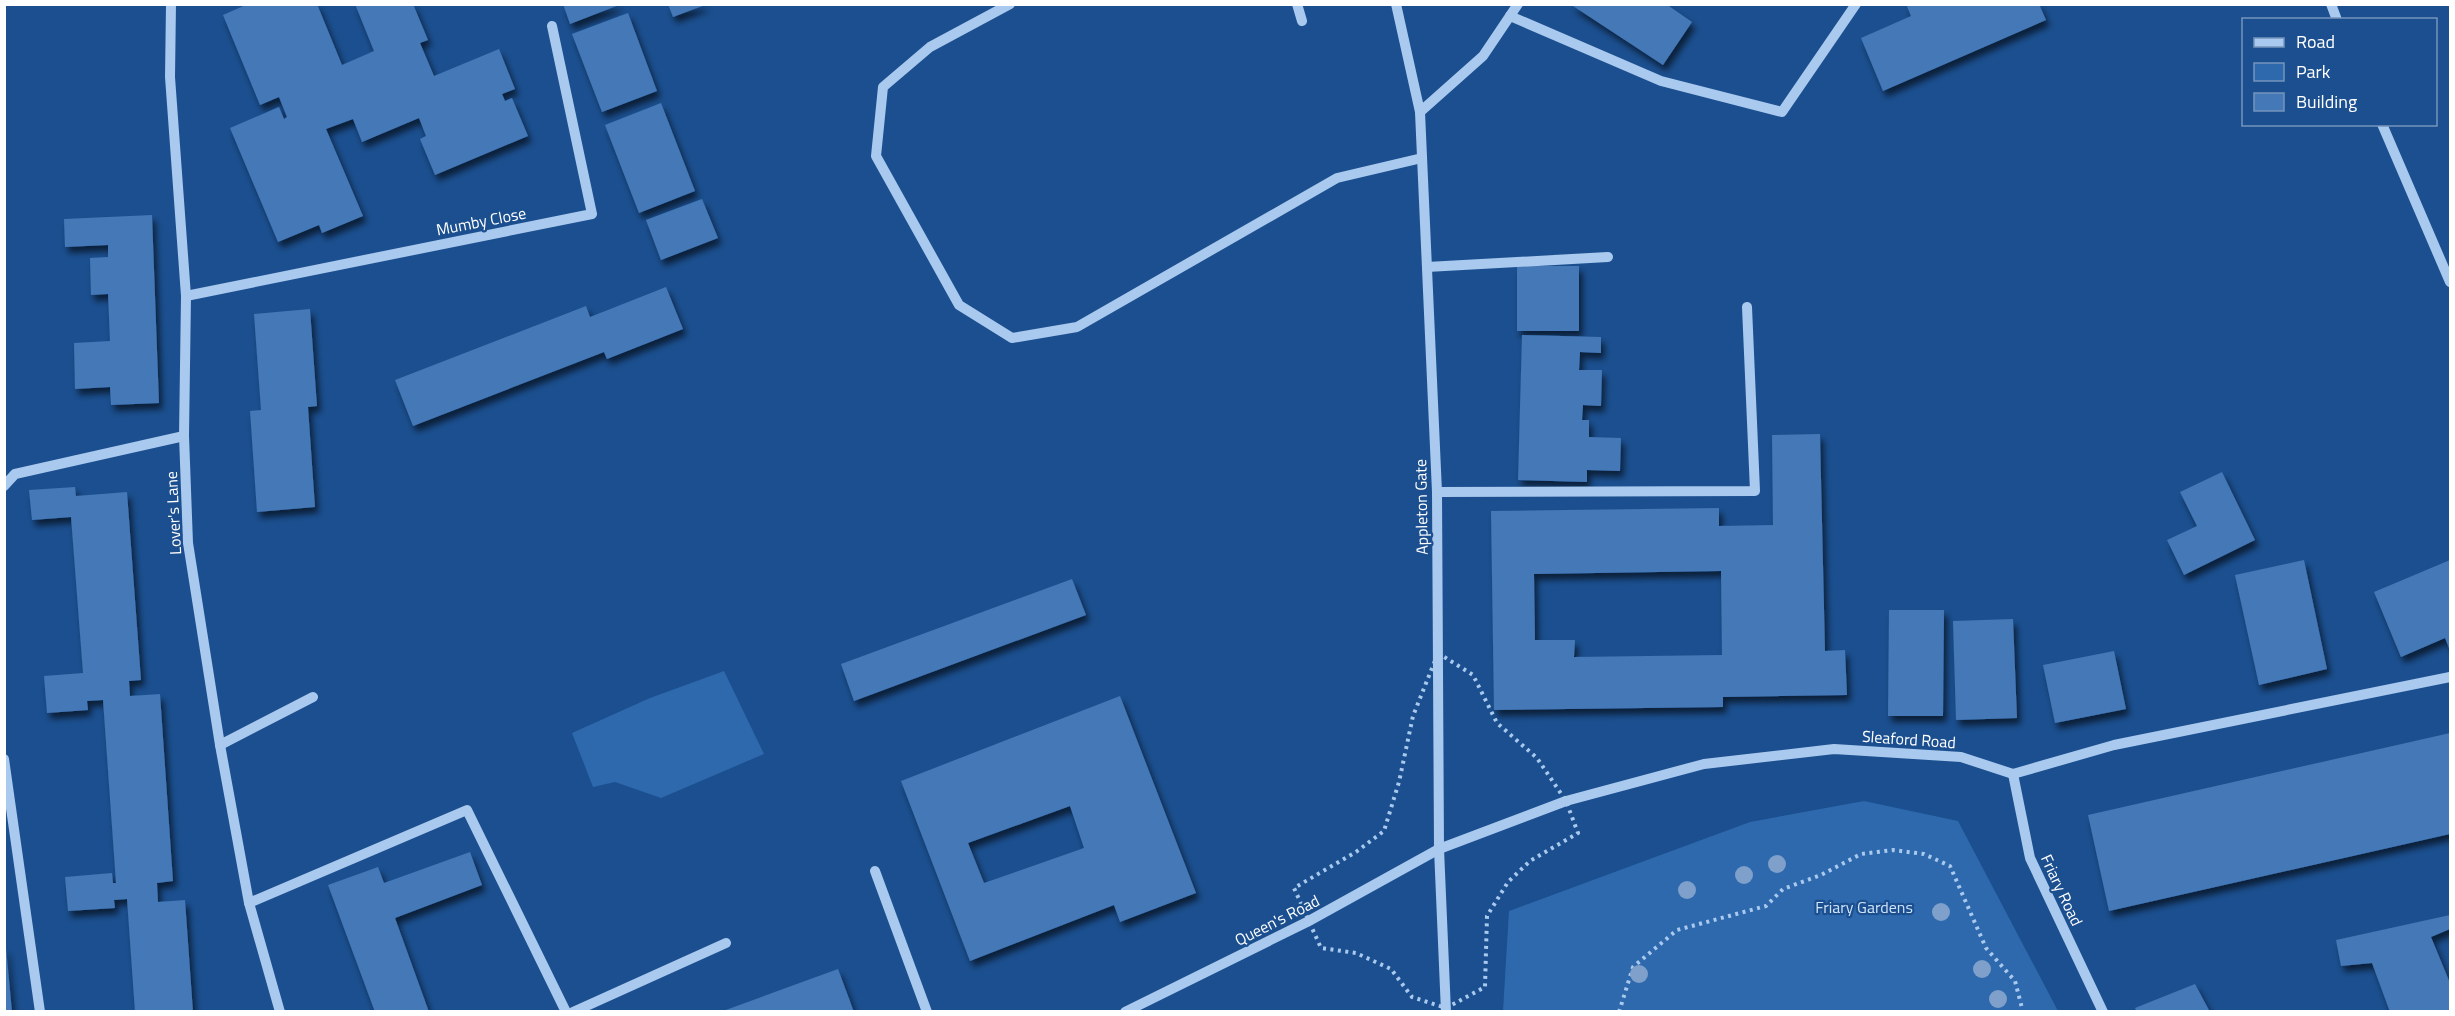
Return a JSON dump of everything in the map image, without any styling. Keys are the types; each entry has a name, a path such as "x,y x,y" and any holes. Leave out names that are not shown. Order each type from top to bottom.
{"street":[{"name":"Lover's Lane","path":"171,4 170,77 186,296 184,436 188,543 220,745 249,903 280,1011"},
{"path":"1010,4 930,47 883,87 876,156 959,305 1012,338 1077,327 1337,178 1422,158"},
{"path":"1297,4 1302,21"},
{"name":"Appleton Gate","path":"1396,4 1420,112 1437,492 1439,849 1446,1011"},
{"path":"1420,112 1483,56 1518,4"},
{"path":"1510,16 1661,81 1782,112 1856,4"},
{"name":"Mumby Close","path":"186,296 592,214 552,26"},
{"path":"2383,126 2451,282"},
{"path":"1427,267 1608,257"},
{"path":"1437,492 1755,491 1747,306"},
{"path":"4,486 15,474 184,436"},
{"path":"2013,774 2114,745 2451,677"},
{"path":"220,745 313,697"},
{"name":"Sleaford Road","path":"1439,849 1566,801 1704,764 1834,749 1961,757 2013,774"},
{"path":"4,759 40,1011"},
{"name":"Friary Road","path":"2013,774 2030,858 2103,1011"},
{"path":"249,903 467,810 566,1011"},
{"name":"Queen's Road","path":"1125,1011 1307,922 1439,849"},
{"path":"875,870 927,1011"},
{"path":"573,1011 726,943"}],"path":[{"path":"1619,1011 1633,967 1677,930 1766,906 1783,889 1821,876 1861,854 1893,850 1924,854 1950,866 1986,948 2015,981 2023,1011"},
{"path":"2037,1011 2042,1011"}],"green space":[{"path":"724,671 764,754 661,798 615,782 593,787 572,733 650,698"},
{"name":"Friary Gardens","path":"1864,801 1958,821 2058,1011 1503,1011 1509,911 1750,822"}],"building":[{"path":"248,4 317,4 342,65 374,51 355,4 413,4 428,40 420,43 434,76 499,49 515,89 502,94 505,101 512,98 528,136 435,175 420,139 426,136 419,118 362,142 353,119 326,129 363,216 322,233 319,225 278,242 230,128 279,107 284,119 287,117 279,97 260,105 223,15"},
{"path":"563,4 619,4 619,5 570,24"},
{"path":"668,4 705,4 705,5 673,17"},
{"path":"1570,4 1666,4 1692,22 1663,65"},
{"path":"1906,4 2039,4 2046,20 1883,91 1861,38 1911,16"},
{"path":"628,13 657,91 602,112 572,34"},
{"path":"661,103 695,191 639,213 605,125"},
{"path":"702,199 718,238 661,260 646,220"},
{"path":"152,215 159,403 111,405 110,387 75,389 74,343 110,341 108,294 91,295 90,258 108,257 108,245 65,247 64,219"},
{"path":"1517,266 1579,266 1579,331 1517,331"},
{"path":"666,287 683,329 607,359 604,352 413,426 395,380 586,306 590,317"},
{"path":"310,309 317,406 308,407 315,507 257,512 250,411 261,410 254,314"},
{"path":"1522,335 1601,337 1601,353 1580,352 1579,370 1602,370 1601,406 1583,405 1582,420 1589,420 1589,437 1621,438 1620,471 1587,470 1587,482 1518,480"},
{"path":"1820,434 1825,651 1845,650 1847,695 1723,697 1723,707 1494,710 1491,511 1719,508 1719,526 1773,525 1772,435","holes":["1721,571 1722,655 1574,657 1575,640 1535,640 1534,574"]},
{"path":"2222,472 2255,540 2184,575 2167,540 2197,526 2180,492"},
{"path":"75,487 76,496 127,492 141,680 129,681 130,696 160,694 173,881 157,883 158,902 185,900 193,1012 135,1012 127,899 114,900 115,908 68,911 65,877 112,873 113,883 116,883 103,700 87,701 88,710 47,713 44,676 83,673 71,517 32,520 29,490"},
{"path":"2304,560 2327,669 2259,685 2235,575"},
{"path":"2450,560 2450,647 2445,638 2401,657 2374,592"},
{"path":"1072,579 1086,615 854,701 841,664"},
{"path":"1889,610 1944,610 1943,716 1888,716"},
{"path":"2013,619 2017,718 1956,720 1953,621"},
{"path":"2114,651 2126,709 2055,723 2043,665"},
{"path":"1120,696 1196,893 1120,922 1114,905 970,961 901,781","holes":["1070,806 1084,848 984,883 968,843"]},
{"path":"2450,733 2450,834 2109,911 2088,815"},
{"path":"470,852 482,885 395,918 429,1012 375,1012 328,885 378,867 384,883"},
{"path":"2450,915 2450,929 2431,937 2450,983 2450,1012 2390,1012 2372,963 2341,966 2336,940"},
{"path":"4,948 6,948 12,1012 4,1012"},
{"path":"838,969 854,1012 723,1012 723,1011"},
{"path":"2195,984 2210,1012 2137,1012 2135,1008"}]}
